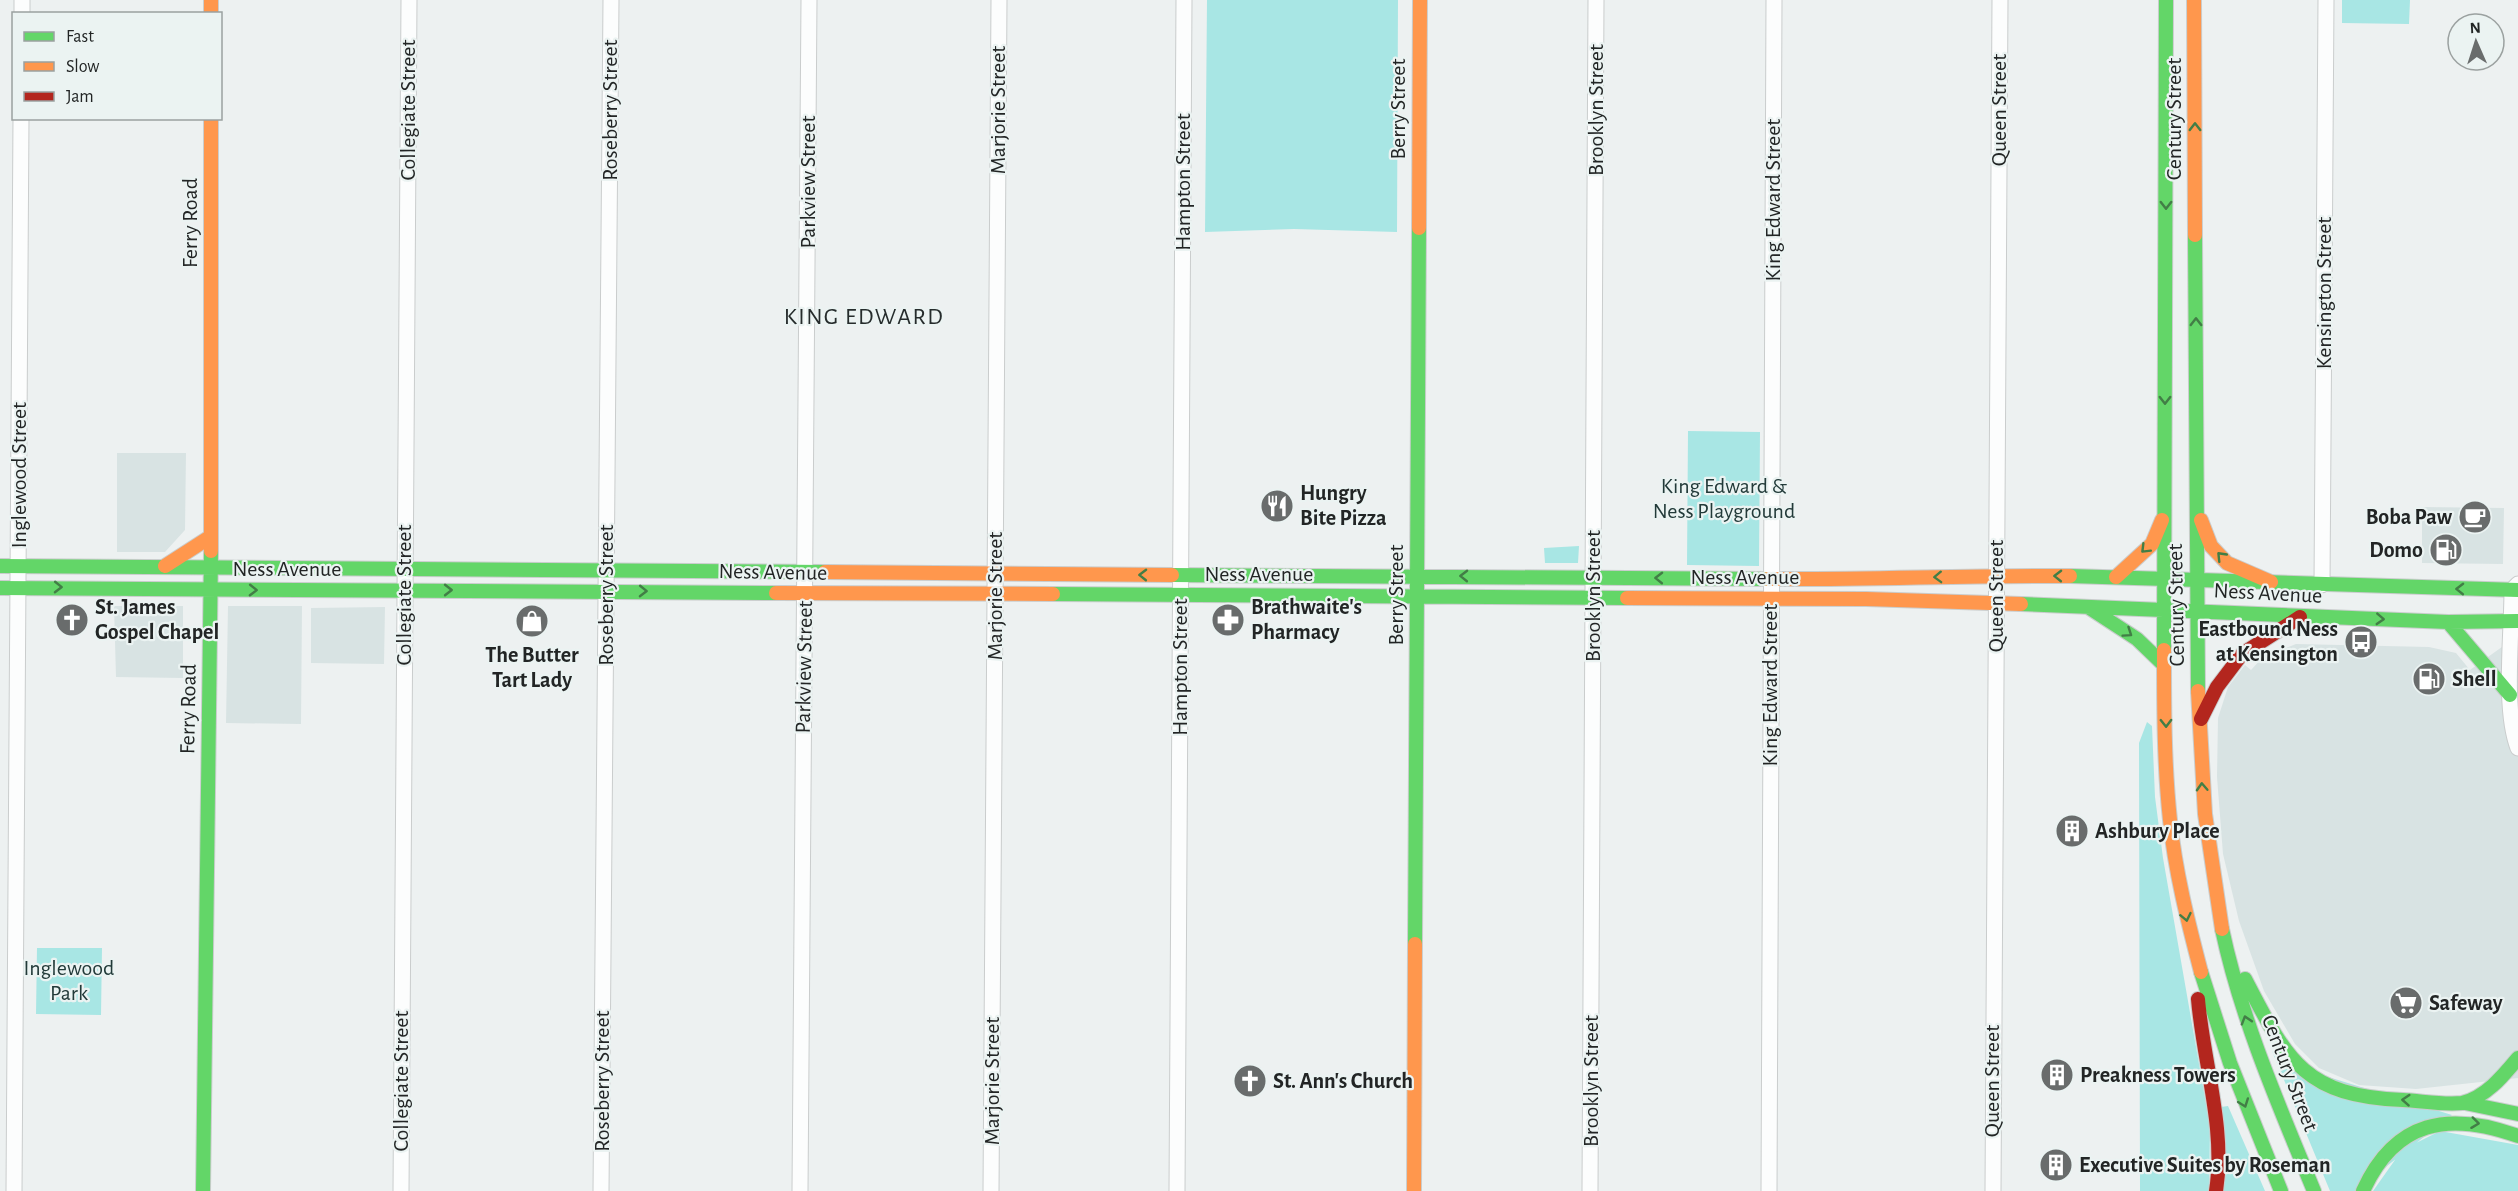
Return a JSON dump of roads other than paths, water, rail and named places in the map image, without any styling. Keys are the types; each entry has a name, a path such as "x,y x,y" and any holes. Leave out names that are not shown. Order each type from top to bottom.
{"main road":[{"name":"Berry Street","path":"1414,1191 1420,0"},
{"name":"Century Street","path":"2166,0 2164,665 2167,775 2173,841 2195,952 2225,1052 2251,1122 2281,1191"},
{"name":"Century Street","path":"2194,0 2196,580 2202,796 2210,867 2225,941 2247,1024 2314,1191"},
{"name":"Ferry Road","path":"203,1191 211,567 211,120"},
{"path":"2196,506 2211,546 2227,563 2271,582"},
{"path":"2116,577 2152,544 2164,514"},
{"path":"165,566 210,537"},
{"name":"Ness Avenue","path":"0,566 1771,579 1898,579 1996,575 2164,578 2322,585 2516,587"},
{"name":"Ness Avenue","path":"0,588 1771,598 2197,610 2300,617 2448,622 2515,621"},
{"path":"2088,607 2137,639 2164,665"},
{"path":"2199,724 2217,687 2242,654 2300,617"},
{"path":"2448,622 2498,677 2510,695"},
{"path":"2225,941 2282,1046 2294,1064 2312,1079 2336,1091 2363,1097 2465,1103 2518,1114"},
{"path":"2195,952 2201,1036 2218,1144 2216,1191"},
{"path":"2465,1103 2492,1085 2518,1058"},
{"path":"2363,1191 2369,1176 2383,1155 2404,1138 2430,1126 2446,1122 2477,1123 2518,1136"}],"street":[{"name":"Collegiate Street","path":"401,1191 409,0"},
{"name":"Roseberry Street","path":"601,1191 611,0"},
{"name":"Parkview Street","path":"800,1191 809,0"},
{"name":"Marjorie Street","path":"991,1191 999,0"},
{"name":"Hampton Street","path":"1177,1191 1184,0"},
{"name":"Brooklyn Street","path":"1590,1191 1596,0"},
{"name":"King Edward Street","path":"1768,1191 1774,0"},
{"name":"Queen Street","path":"1993,1191 2000,0"},
{"name":"Kensington Street","path":"2322,585 2326,0"},
{"name":"Inglewood Street","path":"14,1191 21,120"},
{"path":"2516,587 2510,695 2512,735 2518,748"}],"place":[{"name":"Hungry Bite Pizza","path":"1277,506"},
{"name":"Boba Paw","path":"2475,517"},
{"name":"Domo","path":"2446,550"},
{"name":"St. James Gospel Chapel","path":"72,620"},
{"name":"Brathwaite's Pharmacy","path":"1228,620"},
{"name":"The Butter Tart Lady","path":"532,621"},
{"name":"Eastbound Ness at Kensington","path":"2361,642"},
{"name":"Shell","path":"2429,679"},
{"name":"Ashbury Place","path":"2072,831"},
{"name":"Safeway","path":"2406,1003"},
{"name":"Preakness Towers","path":"2057,1075"},
{"name":"St. Ann's Church","path":"1250,1081"},
{"name":"Executive Suites by Roseman","path":"2056,1165"}],"district":[{"name":"KING EDWARD","path":"864,317"}],"park label":[{"name":"King Edward & Ness Playground","path":"1724,498"},
{"name":"Inglewood Park","path":"69,980"}]}
